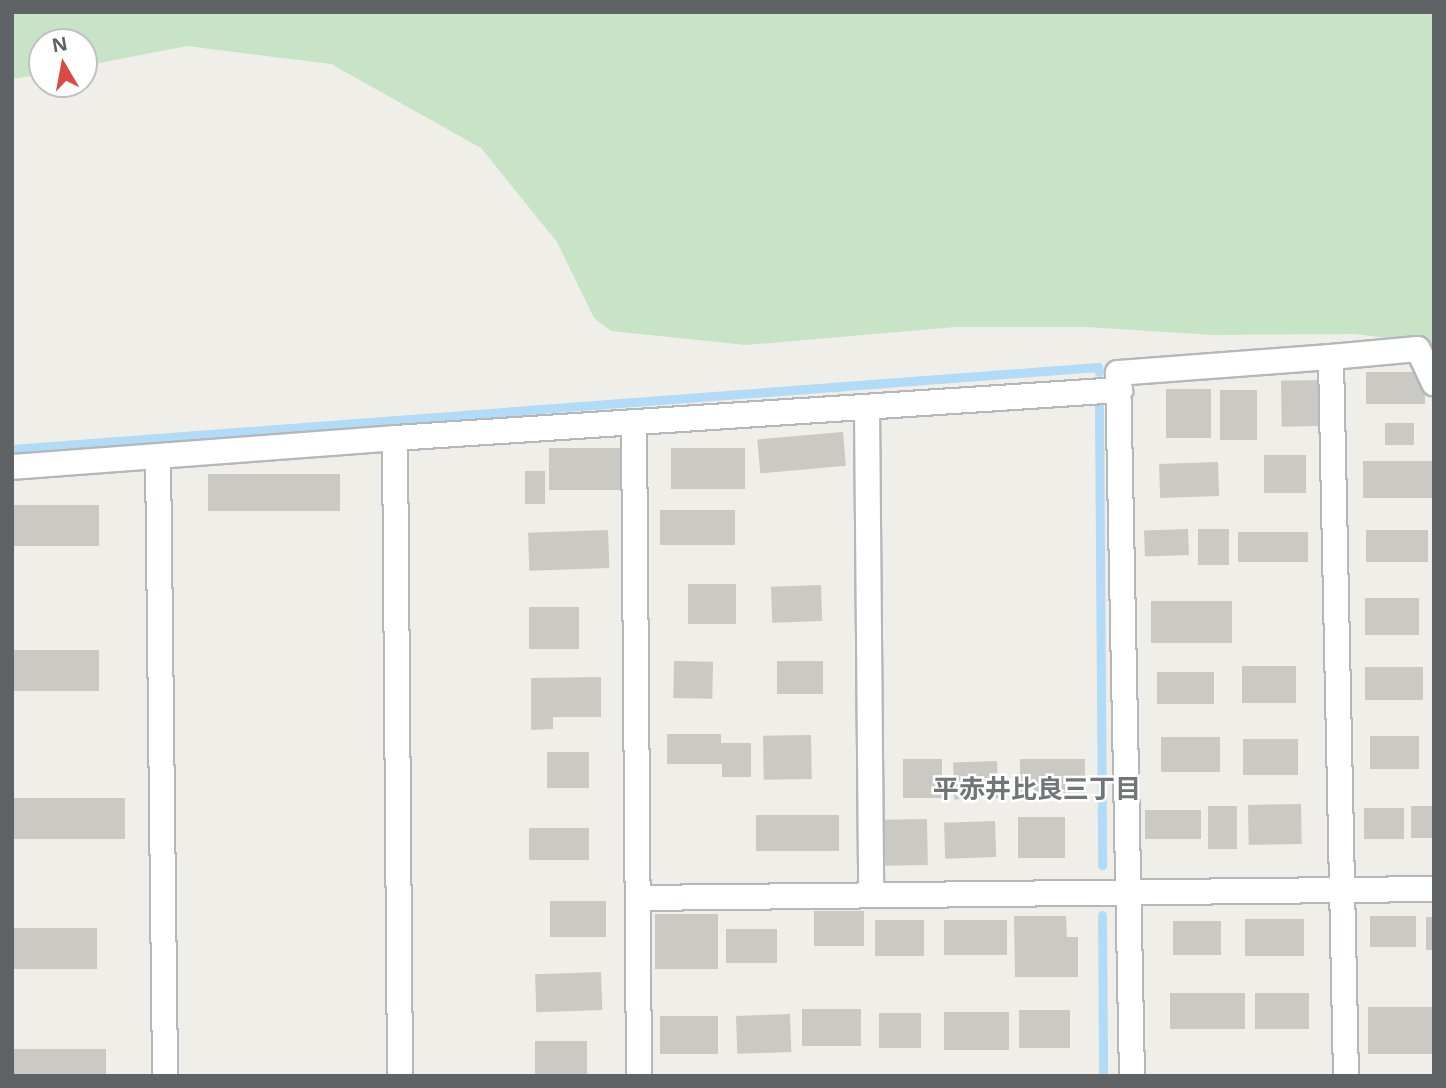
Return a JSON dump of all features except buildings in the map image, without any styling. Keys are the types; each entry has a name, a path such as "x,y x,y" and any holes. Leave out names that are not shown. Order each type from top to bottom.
{"street":[{"path":"1132,1076 1118,373 1418,349 1434,383"},
{"path":"1331,358 1346,1076"},
{"path":"12,467 395,438 1120,390"},
{"path":"867,408 871,894"},
{"path":"634,423 639,1076"},
{"path":"395,438 400,1076"},
{"path":"158,456 165,1076"},
{"path":"639,898 1434,889"}],"green space":[{"path":"12,12 1434,12 1434,344 1355,334 1213,335 1086,327 956,327 746,345 611,331 594,318 557,242 481,148 331,64 187,46 98,63 98,28 28,28 28,76 12,79"}],"waterway":[{"path":"12,449 1098,367 1099,372"},
{"path":"1099,407 1102,865"},
{"path":"1102,915 1103,1076"}],"district":[{"name":"平赤井比良三丁目","path":"1037,789"}]}
